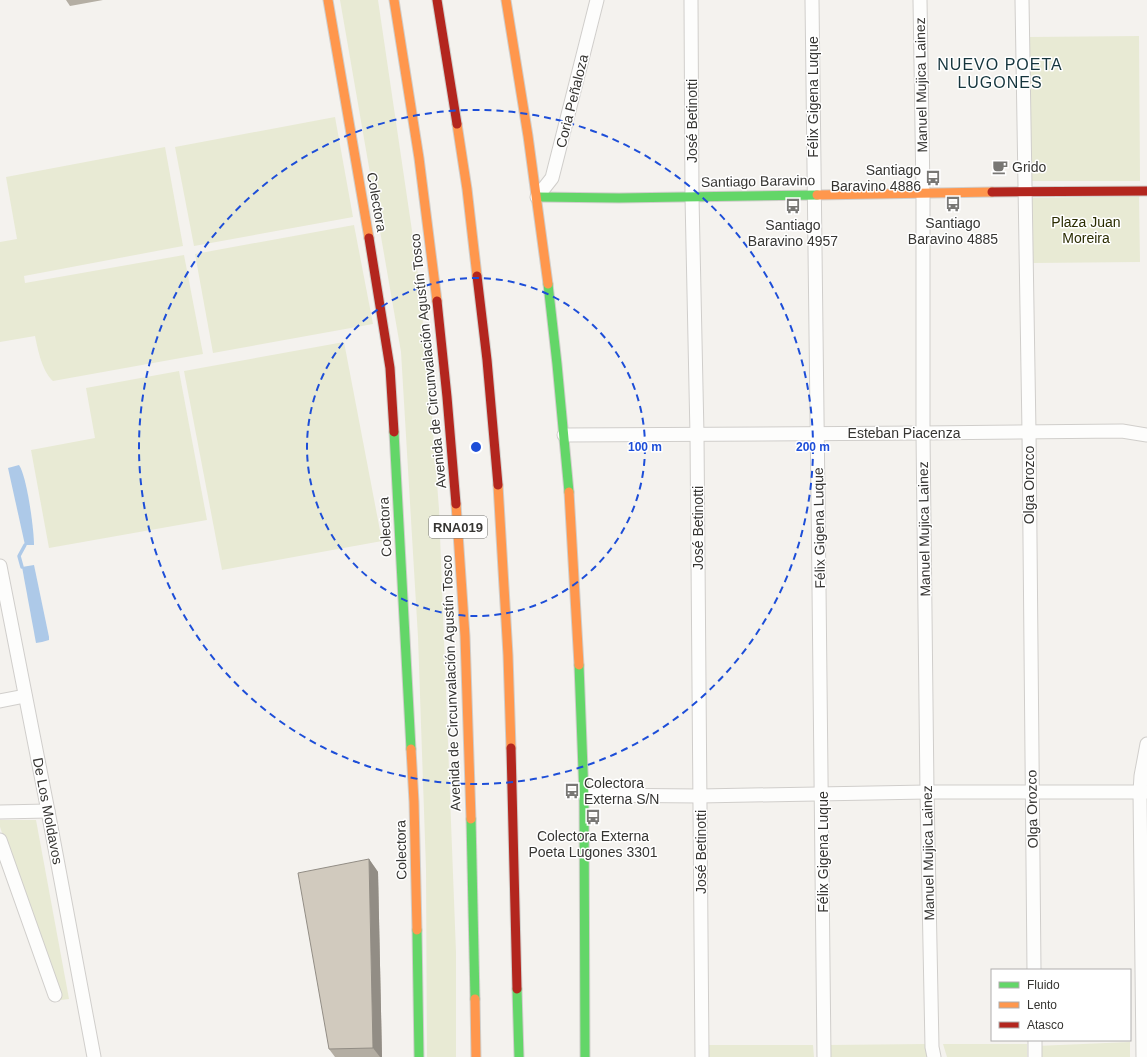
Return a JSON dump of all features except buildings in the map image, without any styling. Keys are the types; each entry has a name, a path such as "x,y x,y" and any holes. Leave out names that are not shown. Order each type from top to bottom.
{"main road":[{"name":"Colectora","path":"328,0 382,305 390,368 414,794 419,1057"},
{"name":"Avenida de Circunvalación Agustín Tosco","path":"394,0 426,211 439,316 456,497 468,695 476,1057"},
{"name":"RNA019","path":"437,0 453,94 470,217 487,360 497,473 509,662 519,1057"},
{"path":"506,0 520,76 553,327 564,435 575,579 584,794 585,1057"},
{"name":"Santiago Baravino","path":"537,197 619,198 1024,191 1147,191"}],"street":[{"name":"Coria Peñaloza","path":"537,197 552,178 597,0"},
{"name":"José Betinotti","path":"691,0 692,197 697,435 702,1057"},
{"name":"Félix Gigena Luque","path":"812,0 823,794 824,1057"},
{"name":"Manuel Mujica Lainez","path":"920,0 923,193 923,433 927,792 932,1047 934,1057"},
{"name":"Olga Orozco","path":"1022,0 1029,432 1034,969"},
{"name":"Esteban Piacenza","path":"564,435 1122,431 1147,435"},
{"name":"De Los Moldavos","path":"0,566 48,810 94,1057"},
{"path":"0,701 25,696"},
{"path":"1143,1057 1144,792 1141,776 1147,744"},
{"path":"584,794 700,796 927,792 1144,792"},
{"path":"0,812 48,810"},
{"path":"0,840 55,995"},
{"path":"1035,1041 1035,1057"}],"green space":[{"path":"340,0 378,0 416,258 429,380 439,509 456,952 456,1057 427,1057 426,869 418,637 401,352"},
{"path":"1139,36 1140,181 1030,181 1029,37"},
{"path":"335,117 353,217 194,246 175,147"},
{"path":"165,147 183,246 24,276 25,283 184,255 203,354 53,381 43,366 35,336 0,342 0,242 17,239 6,177"},
{"name":"Plaza Juan Moreira","path":"1139,196 1140,262 1033,263 1032,198"},
{"path":"354,225 373,324 213,353 195,254"},
{"path":"344,342 382,541 222,570 184,371"},
{"path":"179,371 207,520 49,548 31,450 95,438 86,388"},
{"path":"0,820 36,820 69,999 61,1000 0,827"},
{"path":"1130,1042 1130,1057 1036,1057 1036,1046"},
{"path":"925,1044 928,1057 829,1057 829,1045"},
{"path":"943,1044 1027,1044 1027,1057 947,1057"},
{"path":"707,1045 813,1045 814,1057 707,1057"}],"water":[{"path":"19,465 25,480 33,527 34,545 25,545 8,468"},
{"path":"34,565 49,637 49,640 36,643 22,567"}],"waterway":[{"path":"22,567 19,556 25,545"}],"traffic: fast":[{"path":"537,197 619,198 817,195"},
{"path":"548,284 569,492"},
{"path":"394,432 411,749"},
{"path":"579,665 584,796 585,1057"},
{"path":"471,819 475,999"},
{"path":"417,930 419,1057"},
{"path":"517,989 519,1057"}],"traffic: slow":[{"path":"328,0 369,238"},
{"path":"394,0 419,158 437,301"},
{"path":"506,0 528,136 548,284"},
{"path":"457,124 467,189 477,276"},
{"path":"817,195 992,192"},
{"path":"498,485 508,655 511,748"},
{"path":"569,492 579,665"},
{"path":"456,504 465,636 471,819"},
{"path":"411,749 414,802 417,930"},
{"path":"475,999 476,1057"}],"traffic: jam":[{"path":"437,0 457,124"},
{"path":"992,192 1147,191"},
{"path":"369,238 390,368 394,432"},
{"path":"477,276 487,360 498,485"},
{"path":"437,301 456,504"},
{"path":"511,748 517,989"}],"place":[{"name":"Grido","path":"1000,167"},
{"name":"Santiago Baravino 4886","path":"933,178"},
{"name":"Santiago Baravino 4885","path":"953,204"},
{"name":"Santiago Baravino 4957","path":"793,206"},
{"name":"Colectora Externa S/N","path":"572,791"},
{"name":"Colectora Externa Poeta Lugones 3301","path":"593,817"}],"district":[{"name":"NUEVO POETA LUGONES","path":"1000,73"}]}
